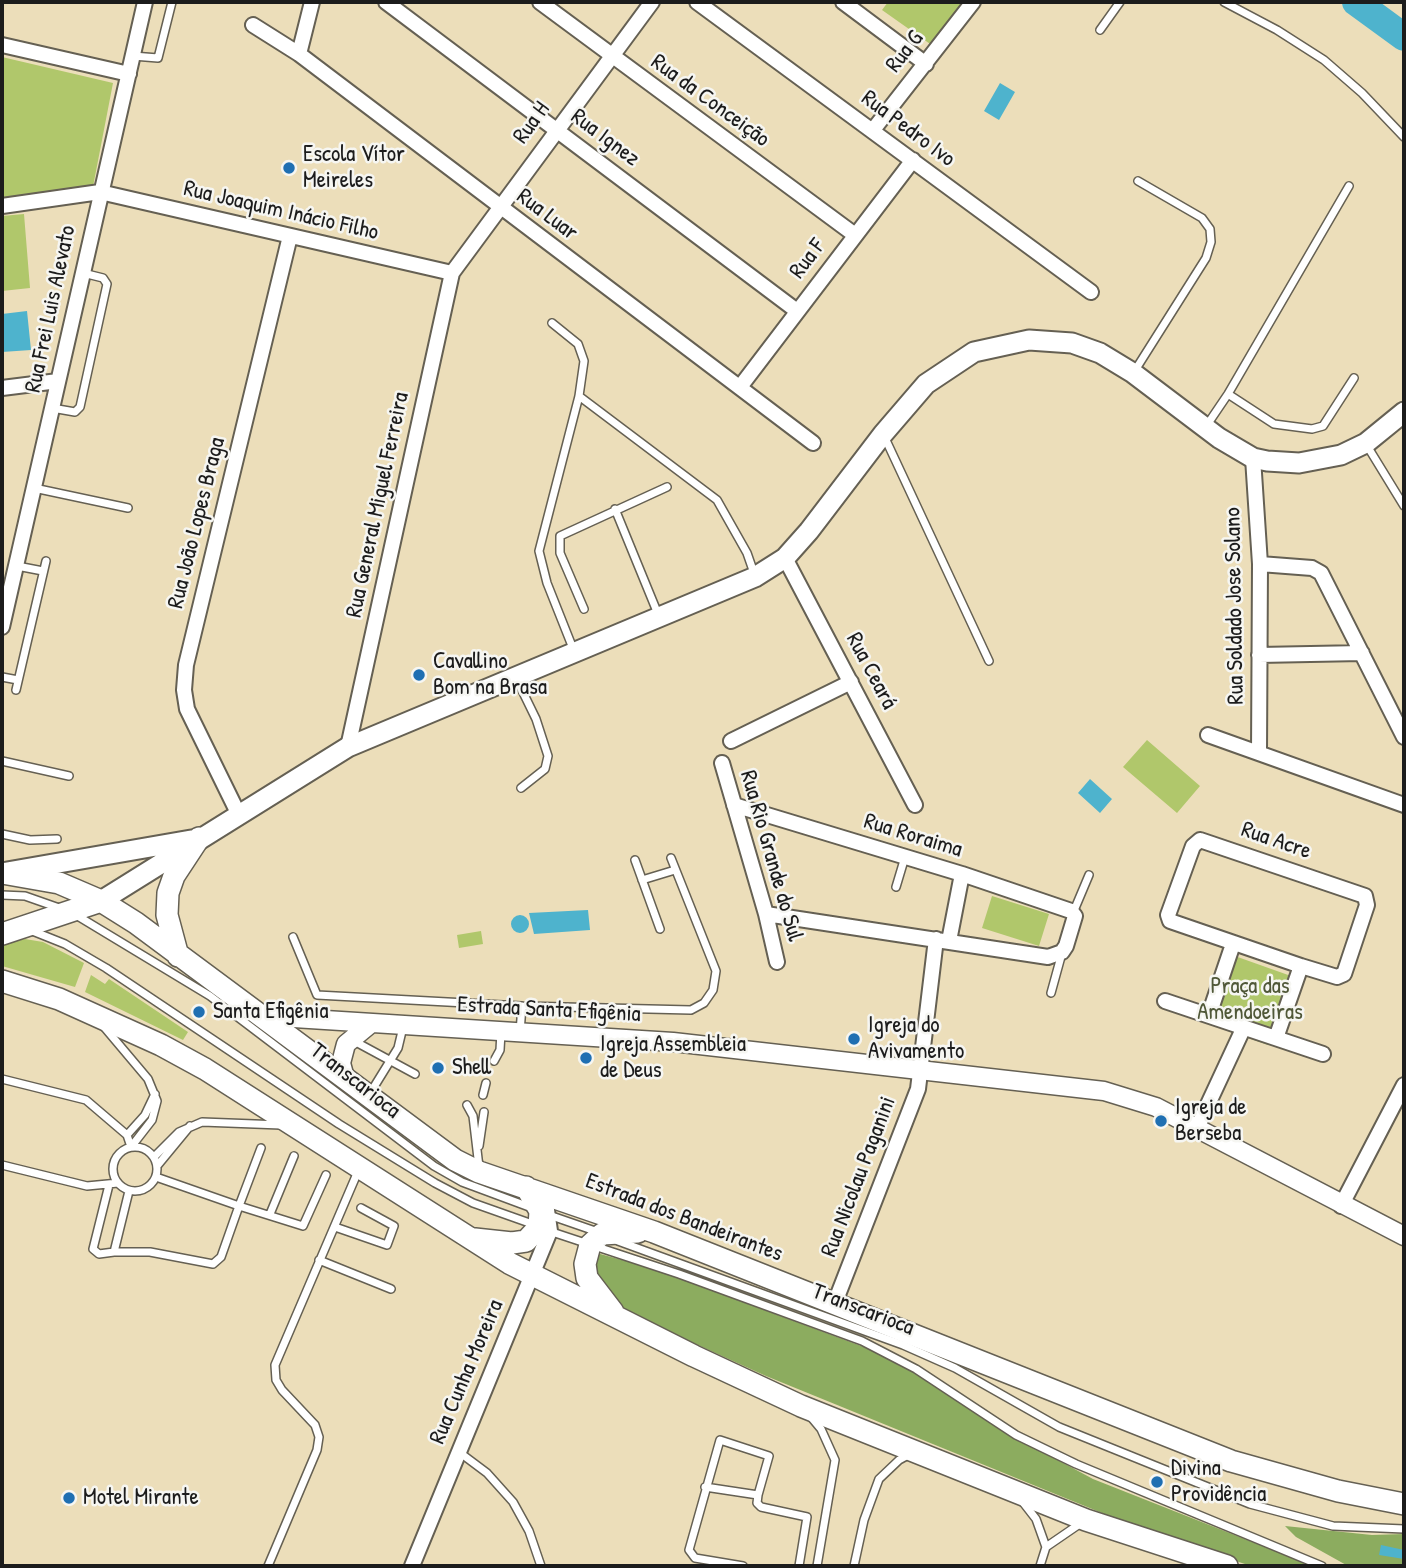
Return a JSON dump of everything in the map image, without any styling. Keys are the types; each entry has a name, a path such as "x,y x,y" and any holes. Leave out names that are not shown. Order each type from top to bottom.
{"main road":[{"path":"2,934 101,901 238,813 348,747 755,577 785,558 919,391 943,370 974,352 1012,341 1049,340 1072,344 1100,354 1133,373 1204,428 1253,458 1299,463 1322,460 1366,443 1404,412"},
{"path":"2,873 199,838"},
{"path":"178,956 167,915 169,893 174,876 199,838"},
{"name":"Estrada dos Bandeirantes","path":"2,873 59,883 101,901 262,1016 455,1160 541,1211 654,1232 1231,1461 1327,1488 1404,1504"},
{"path":"2,981 94,1014 205,1069 532,1276 801,1406 1086,1520 1227,1566"},
{"path":"470,1238 512,1243 526,1241 541,1211"},
{"path":"616,1315 587,1278 585,1264 596,1240 654,1232"}],"street":[{"name":"Rua Frei Luis Alevato","path":"2,625 9,567 34,488 145,2"},
{"path":"299,54 312,2"},
{"name":"Rua Ignez","path":"386,2 797,311"},
{"name":"Rua da Conceição","path":"540,2 855,234"},
{"name":"Rua H","path":"452,273 652,2"},
{"name":"Rua Pedro Ivo","path":"697,2 1091,292"},
{"path":"843,2 926,64"},
{"name":"Rua G","path":"873,130 973,2"},
{"name":"Rua Luar","path":"253,25 299,54 498,208 813,443"},
{"path":"2,45 129,74"},
{"name":"Rua F","path":"740,387 913,160"},
{"path":"2,206 100,192"},
{"name":"Rua Joaquim Inácio Filho","path":"100,192 452,273"},
{"name":"Rua João Lopes Braga","path":"238,813 187,709 184,690 189,651 290,236"},
{"name":"Rua General Miguel Ferreira","path":"348,747 452,273"},
{"path":"2,388 58,381"},
{"name":"Rua Soldado Jose Solano","path":"1253,458 1260,565 1259,753"},
{"name":"Rua Ceará","path":"785,558 915,805"},
{"path":"1260,565 1312,568 1321,573 1404,737"},
{"path":"1259,655 1362,653"},
{"path":"731,741 851,682"},
{"path":"1208,735 1404,806"},
{"name":"Rua Rio Grande do Sul","path":"722,763 766,914 777,962"},
{"name":"Rua Roraima","path":"734,805 962,874 1074,915"},
{"name":"Rua Acre","path":"1204,840 1365,896 1367,905 1344,974 1337,977 1301,966 1168,919 1197,841 1204,840"},
{"name":"Rua Nicolau Paganini","path":"834,1305 918,1089 919,1069 943,940 962,874"},
{"path":"766,914 1048,957 1062,952 1074,915"},
{"path":"1209,1015 1233,944"},
{"path":"1276,1038 1301,966"},
{"path":"1165,1001 1323,1054"},
{"name":"Estrada Santa Efigênia","path":"262,1016 369,1025 673,1042 1104,1091 1156,1107 1341,1206 1404,1236"},
{"path":"345,1078 342,1055 349,1039 369,1025"},
{"path":"1197,1128 1244,1027"},
{"path":"1341,1206 1404,1084"},
{"name":"Rua Cunha Moreira","path":"412,1566 532,1276 541,1211"}],"lane":[{"path":"133,56 158,58 172,2"},
{"path":"1100,30 1120,2"},
{"path":"1224,2 1277,30 1324,60 1362,93 1404,137"},
{"path":"1133,373 1206,258 1211,242 1210,229 1202,218 1138,181"},
{"path":"1204,428 1228,394 1349,186"},
{"path":"52,408 75,412 80,407 107,284 103,278 82,273"},
{"path":"552,323 583,351 579,396 539,562 575,653"},
{"path":"1228,394 1274,424 1292,429 1312,429 1323,426 1353,378"},
{"path":"579,396 717,500 747,553 755,577"},
{"path":"883,434 989,661"},
{"path":"1366,443 1404,506"},
{"path":"584,609 560,553 560,536 667,487"},
{"path":"34,488 128,508"},
{"path":"615,509 659,618"},
{"path":"16,690 46,561"},
{"path":"9,567 43,571"},
{"path":"2,677 18,680"},
{"path":"516,677 536,719 548,756 545,769 521,788"},
{"path":"2,761 69,776"},
{"path":"2,834 30,840 57,839"},
{"path":"896,887 905,857"},
{"path":"293,937 317,995 522,1006 691,1010 704,1003 713,990 716,971 671,858"},
{"path":"635,860 660,929"},
{"path":"642,880 675,870"},
{"path":"1074,915 1090,875"},
{"name":"Transcarioca","path":"2,895 47,902 71,912 210,996 434,1166 462,1182 541,1211 596,1240 862,1341 916,1369 1028,1441 1076,1464 1322,1566"},
{"name":"Transcarioca","path":"2,925 23,928 65,944 106,968 339,1124 473,1203 541,1211 596,1240 903,1345 955,1368 1059,1427 1250,1504 1333,1526 1404,1530"},
{"path":"1051,993 1062,952"},
{"path":"520,1032 522,1006"},
{"path":"94,1014 148,1080 155,1093 157,1110 131,1147"},
{"path":"368,1095 398,1048 403,1027"},
{"path":"494,1062 500,1050 501,1032"},
{"path":"349,1039 415,1074"},
{"path":"2,1079 86,1100 127,1135 131,1147"},
{"path":"483,1096 485,1083"},
{"path":"127,1135 145,1115 155,1093"},
{"path":"467,1105 473,1116 479,1172"},
{"path":"478,1150 484,1112"},
{"path":"154,1157 179,1132 202,1122 293,1125"},
{"path":"158,1166 154,1157 140,1147 131,1147 124,1150 115,1161 114,1176 118,1183 130,1191 146,1189 156,1177 158,1166 190,1126"},
{"path":"108,1185 93,1249 99,1254 150,1252 218,1262 261,1148"},
{"path":"270,1214 294,1156"},
{"path":"2,1165 87,1186 118,1183"},
{"path":"268,1566 317,1450 319,1437 315,1425 282,1390 276,1380 275,1365 359,1168"},
{"path":"156,1177 303,1226 326,1175"},
{"path":"114,1252 130,1191"},
{"path":"335,1227 387,1245 394,1226 361,1208"},
{"path":"319,1260 391,1289"},
{"path":"801,1406 821,1429 835,1460 817,1566"},
{"path":"743,1566 691,1556 689,1550 720,1440 769,1456 757,1503 761,1507 807,1517 799,1566"},
{"path":"854,1566 864,1520 879,1479 899,1460 917,1451"},
{"path":"459,1452 487,1472 513,1502 529,1531 541,1566"},
{"path":"705,1487 758,1495"},
{"path":"1013,1490 1036,1519 1046,1547 1041,1566"},
{"path":"1046,1547 1086,1520"}],"green space":[{"path":"888,2 964,2 933,46 882,10"},
{"path":"2,57 113,83 91,197 2,209"},
{"path":"24,214 30,288 2,291 2,216"},
{"path":"1147,740 1200,786 1177,813 1123,767"},
{"path":"992,896 1049,914 1039,946 982,928"},
{"path":"481,931 483,944 459,948 457,935"},
{"path":"25,939 43,942 84,963 75,987 2,966 2,945"},
{"name":"Praça das Amendoeiras","path":"1232,955 1291,976 1268,1045 1208,1024"},
{"path":"91,975 105,984 109,979 188,1032 183,1040 85,992"},
{"path":"593,1252 651,1268 872,1350 924,1376 1002,1430 1093,1479 1313,1566 1251,1566 1151,1533 766,1376 601,1301"},
{"path":"1285,1526 1372,1535 1404,1534 1404,1566 1348,1566 1296,1537"}],"water":[{"path":"1000,83 1015,92 999,120 984,111"},
{"path":"27,311 31,350 2,352 2,314"},
{"path":"1090,779 1112,799 1100,813 1078,793"},
{"path":"588,910 590,930 534,934 529,913"},
{"path":"520,915 526,918 529,924 526,930 520,933 514,930 511,924 514,918"},
{"path":"1381,1545 1404,1550 1404,1559 1379,1555"}],"waterway":[{"path":"1356,2 1404,37"}],"place":[{"name":"Escola Vítor Meireles","path":"289,168"},
{"name":"Cavallino Bom na Brasa","path":"419,675"},
{"name":"Santa Efigênia","path":"199,1012"},
{"name":"Igreja do Avivamento","path":"854,1039"},
{"name":"Igreja Assembleia de Deus","path":"586,1058"},
{"name":"Shell","path":"438,1068"},
{"name":"Igreja de Berseba","path":"1161,1121"},
{"name":"Divina Providência","path":"1157,1482"},
{"name":"Motel Mirante","path":"69,1498"}]}
